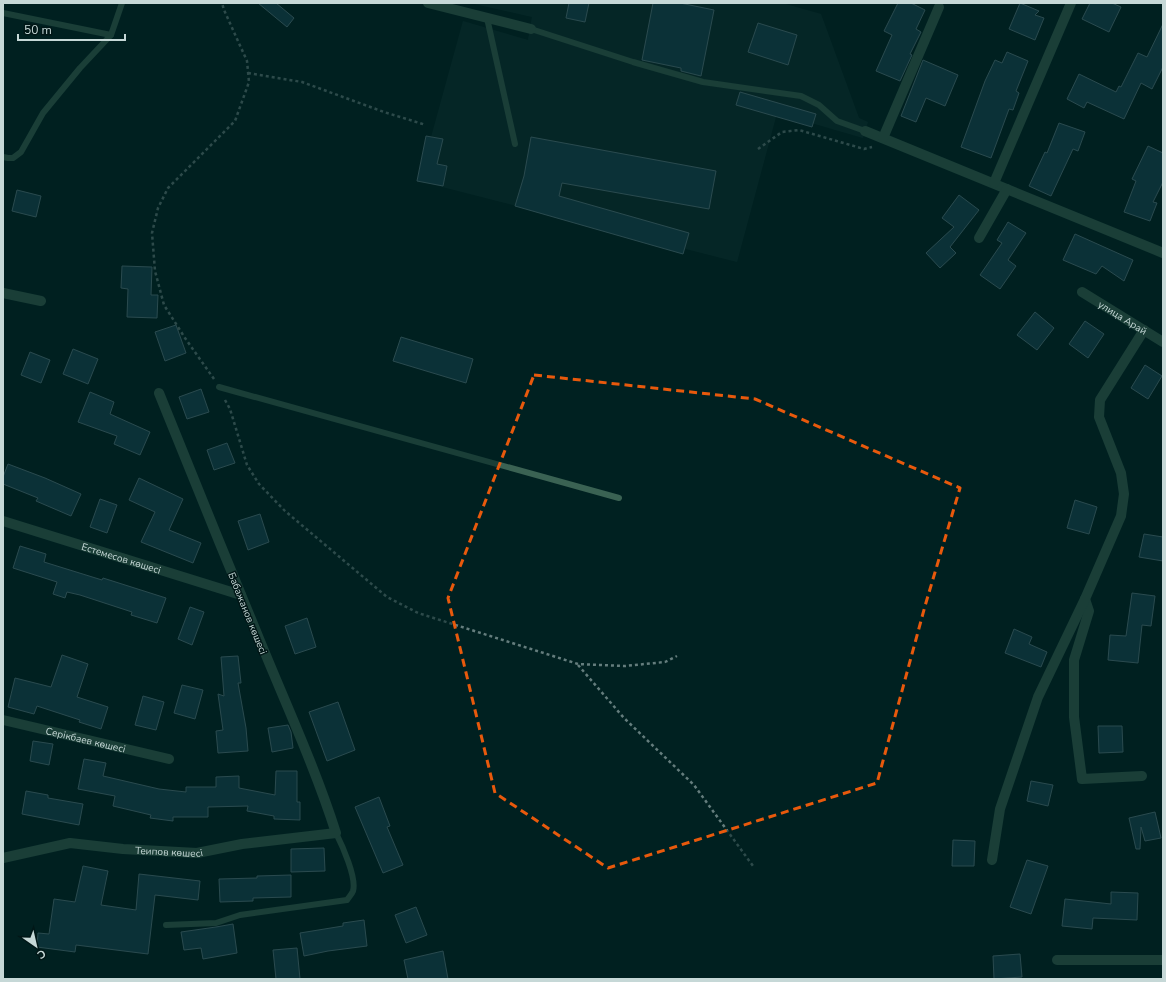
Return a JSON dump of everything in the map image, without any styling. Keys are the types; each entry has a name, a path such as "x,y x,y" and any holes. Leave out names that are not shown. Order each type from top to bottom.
{"street":[{"path":"428,3 531,29"},
{"path":"994,183 1071,3"},
{"path":"883,138 939,7"},
{"path":"865,130 1163,253"},
{"path":"979,238 1007,188"},
{"name":"улица Арай","path":"1082,292 1163,342"},
{"path":"3,293 41,301"},
{"path":"992,860 1000,809 1038,697 1085,599 1121,516 1124,494 1121,473 1099,417 1100,400 1144,330"},
{"name":"Бабажанов көшесі","path":"159,393 240,595 295,726 329,811 336,833"},
{"name":"Естемесов көшесі","path":"3,521 240,595"},
{"path":"1085,599 1089,611 1074,660 1074,717 1082,779 1142,776"},
{"name":"Серікбаев көшесі","path":"3,720 168,759"},
{"name":"Теипов көшесі","path":"3,858 70,843 123,849 197,853 242,844 336,833"},
{"path":"1057,960 1163,960"}],"lane":[{"path":"3,156 13,158 20,152 43,113 80,68 111,34 122,3"},
{"path":"3,13 111,34"},
{"path":"487,18 515,144"},
{"path":"531,29 632,62 703,82 801,96 819,105 837,121 865,130"},
{"path":"219,387 619,498"},
{"path":"166,925 216,923 240,916 347,900 353,891 353,881 345,850 336,833"}],"path":[{"path":"248,73 302,82 384,112 426,125"},
{"path":"758,149 782,132 799,130 864,149 875,147 883,138"},
{"path":"578,664 624,718 694,785 753,866"}],"highlighted area":[{"path":"534,375 755,399 960,488 925,606 877,783 608,868 495,793 448,598"}],"shaded area":[{"path":"470,3 782,3 821,14 859,118 868,122 863,138 777,113 737,262 419,181 463,21 528,40 532,17"}],"building":[{"path":"258,3 276,3 294,18 287,27"},
{"path":"569,3 589,3 585,22 566,18"},
{"path":"653,3 680,3 714,10 701,76 681,71 681,68 642,60"},
{"path":"898,3 911,3 925,10 916,29 921,32 910,54 912,55 900,81 876,71 892,35 884,31"},
{"path":"1020,3 1039,11 1035,15 1044,18 1035,40 1009,29"},
{"path":"1090,3 1112,3 1121,7 1109,32 1082,19"},
{"path":"758,23 797,35 788,65 748,52"},
{"path":"1163,24 1163,67 1152,89 1141,83 1124,119 1087,102 1084,108 1067,99 1079,74 1116,92 1119,86 1121,87 1138,53 1147,57"},
{"path":"1007,52 1028,61 1016,91 1019,93 1013,110 1009,109 991,158 961,147 985,81 995,60 1002,63"},
{"path":"923,60 958,75 945,106 926,98 916,122 901,116"},
{"path":"740,92 816,114 812,127 736,105"},
{"path":"1059,123 1085,132 1078,151 1073,149 1051,196 1029,186 1045,152 1047,153"},
{"path":"426,136 443,139 437,164 447,166 443,186 417,181"},
{"path":"531,137 716,171 709,209 562,183 559,196 689,233 683,254 515,206 524,176"},
{"path":"1148,146 1163,153 1163,182 1153,202 1157,203 1150,221 1124,212 1136,181 1132,179"},
{"path":"17,190 41,196 36,217 12,211"},
{"path":"959,195 979,210 950,247 956,253 940,268 926,253 954,227 942,218"},
{"path":"1008,222 1026,233 1008,260 1016,266 1000,289 980,275 1002,243 997,240"},
{"path":"1075,234 1133,260 1124,281 1102,266 1096,274 1063,260"},
{"path":"122,266 152,267 151,295 158,295 157,318 127,317 128,289 121,288"},
{"path":"1035,312 1054,328 1037,350 1017,335"},
{"path":"1085,321 1104,334 1088,358 1069,344"},
{"path":"176,325 186,353 165,361 155,332"},
{"path":"401,337 473,359 466,383 393,361"},
{"path":"73,349 98,359 88,384 63,374"},
{"path":"30,352 50,360 41,383 21,375"},
{"path":"1145,365 1162,376 1148,399 1131,388"},
{"path":"201,389 209,412 187,419 179,397"},
{"path":"90,392 114,402 110,414 150,432 140,455 114,444 117,436 78,422"},
{"path":"227,443 235,463 214,470 207,450"},
{"path":"8,464 81,494 71,516 36,501 38,498 3,484 3,477"},
{"path":"139,478 183,499 169,530 201,543 193,563 141,542 155,512 129,500"},
{"path":"100,499 117,505 107,533 90,527"},
{"path":"1075,500 1097,507 1089,534 1067,528"},
{"path":"260,514 269,542 248,550 238,521"},
{"path":"1144,534 1163,537 1163,561 1139,557"},
{"path":"20,546 46,554 44,562 102,580 103,578 166,598 157,623 131,615 132,612 80,595 67,592 65,598 53,594 57,582 13,568"},
{"path":"1132,593 1155,596 1151,626 1142,625 1138,663 1108,660 1110,635 1126,636"},
{"path":"190,607 204,612 192,645 178,639"},
{"path":"307,618 316,647 295,654 285,626"},
{"path":"1014,629 1032,637 1029,644 1047,652 1041,667 1005,653"},
{"path":"62,655 88,664 77,697 108,707 101,729 79,722 80,720 37,706 34,714 8,707 15,678 51,687"},
{"path":"238,656 241,683 238,683 246,728 248,751 218,753 216,731 223,730 218,694 224,696 221,657"},
{"path":"182,685 203,690 195,719 174,713"},
{"path":"143,696 164,702 156,730 135,725"},
{"path":"338,702 355,750 327,761 309,712"},
{"path":"288,725 291,732 293,748 272,752 268,728"},
{"path":"1098,726 1122,726 1123,752 1099,753"},
{"path":"33,741 53,744 49,765 30,761"},
{"path":"84,759 106,763 103,776 159,789 186,792 186,787 216,787 216,777 239,776 239,788 275,795 276,771 297,771 297,802 300,802 300,820 274,819 274,816 247,811 248,806 208,807 208,817 173,817 173,821 150,818 151,815 113,806 115,796 78,789"},
{"path":"1031,781 1053,785 1048,806 1027,801"},
{"path":"26,791 48,795 48,798 83,804 79,825 22,814"},
{"path":"379,797 390,826 387,827 403,865 383,873 355,807"},
{"path":"1155,812 1161,838 1145,841 1141,827 1140,849 1136,849 1129,818"},
{"path":"953,840 975,841 974,866 952,866"},
{"path":"324,848 325,871 291,872 291,849"},
{"path":"1027,860 1048,866 1031,914 1010,907"},
{"path":"83,866 108,871 101,905 136,910 139,874 200,881 198,900 155,895 148,954 76,945 75,952 37,947 38,933 49,934 54,899 75,902"},
{"path":"291,875 291,897 253,898 253,901 220,902 219,879"},
{"path":"1111,892 1138,893 1137,920 1093,918 1092,929 1062,926 1065,899 1111,904"},
{"path":"416,907 427,935 406,943 395,915"},
{"path":"364,920 367,946 304,956 300,933 343,926 343,923"},
{"path":"233,924 237,953 203,959 201,948 184,950 181,932"},
{"path":"297,948 300,979 276,979 273,950"},
{"path":"443,951 448,979 408,979 404,960"},
{"path":"1020,954 1022,977 994,979 993,956"}]}
